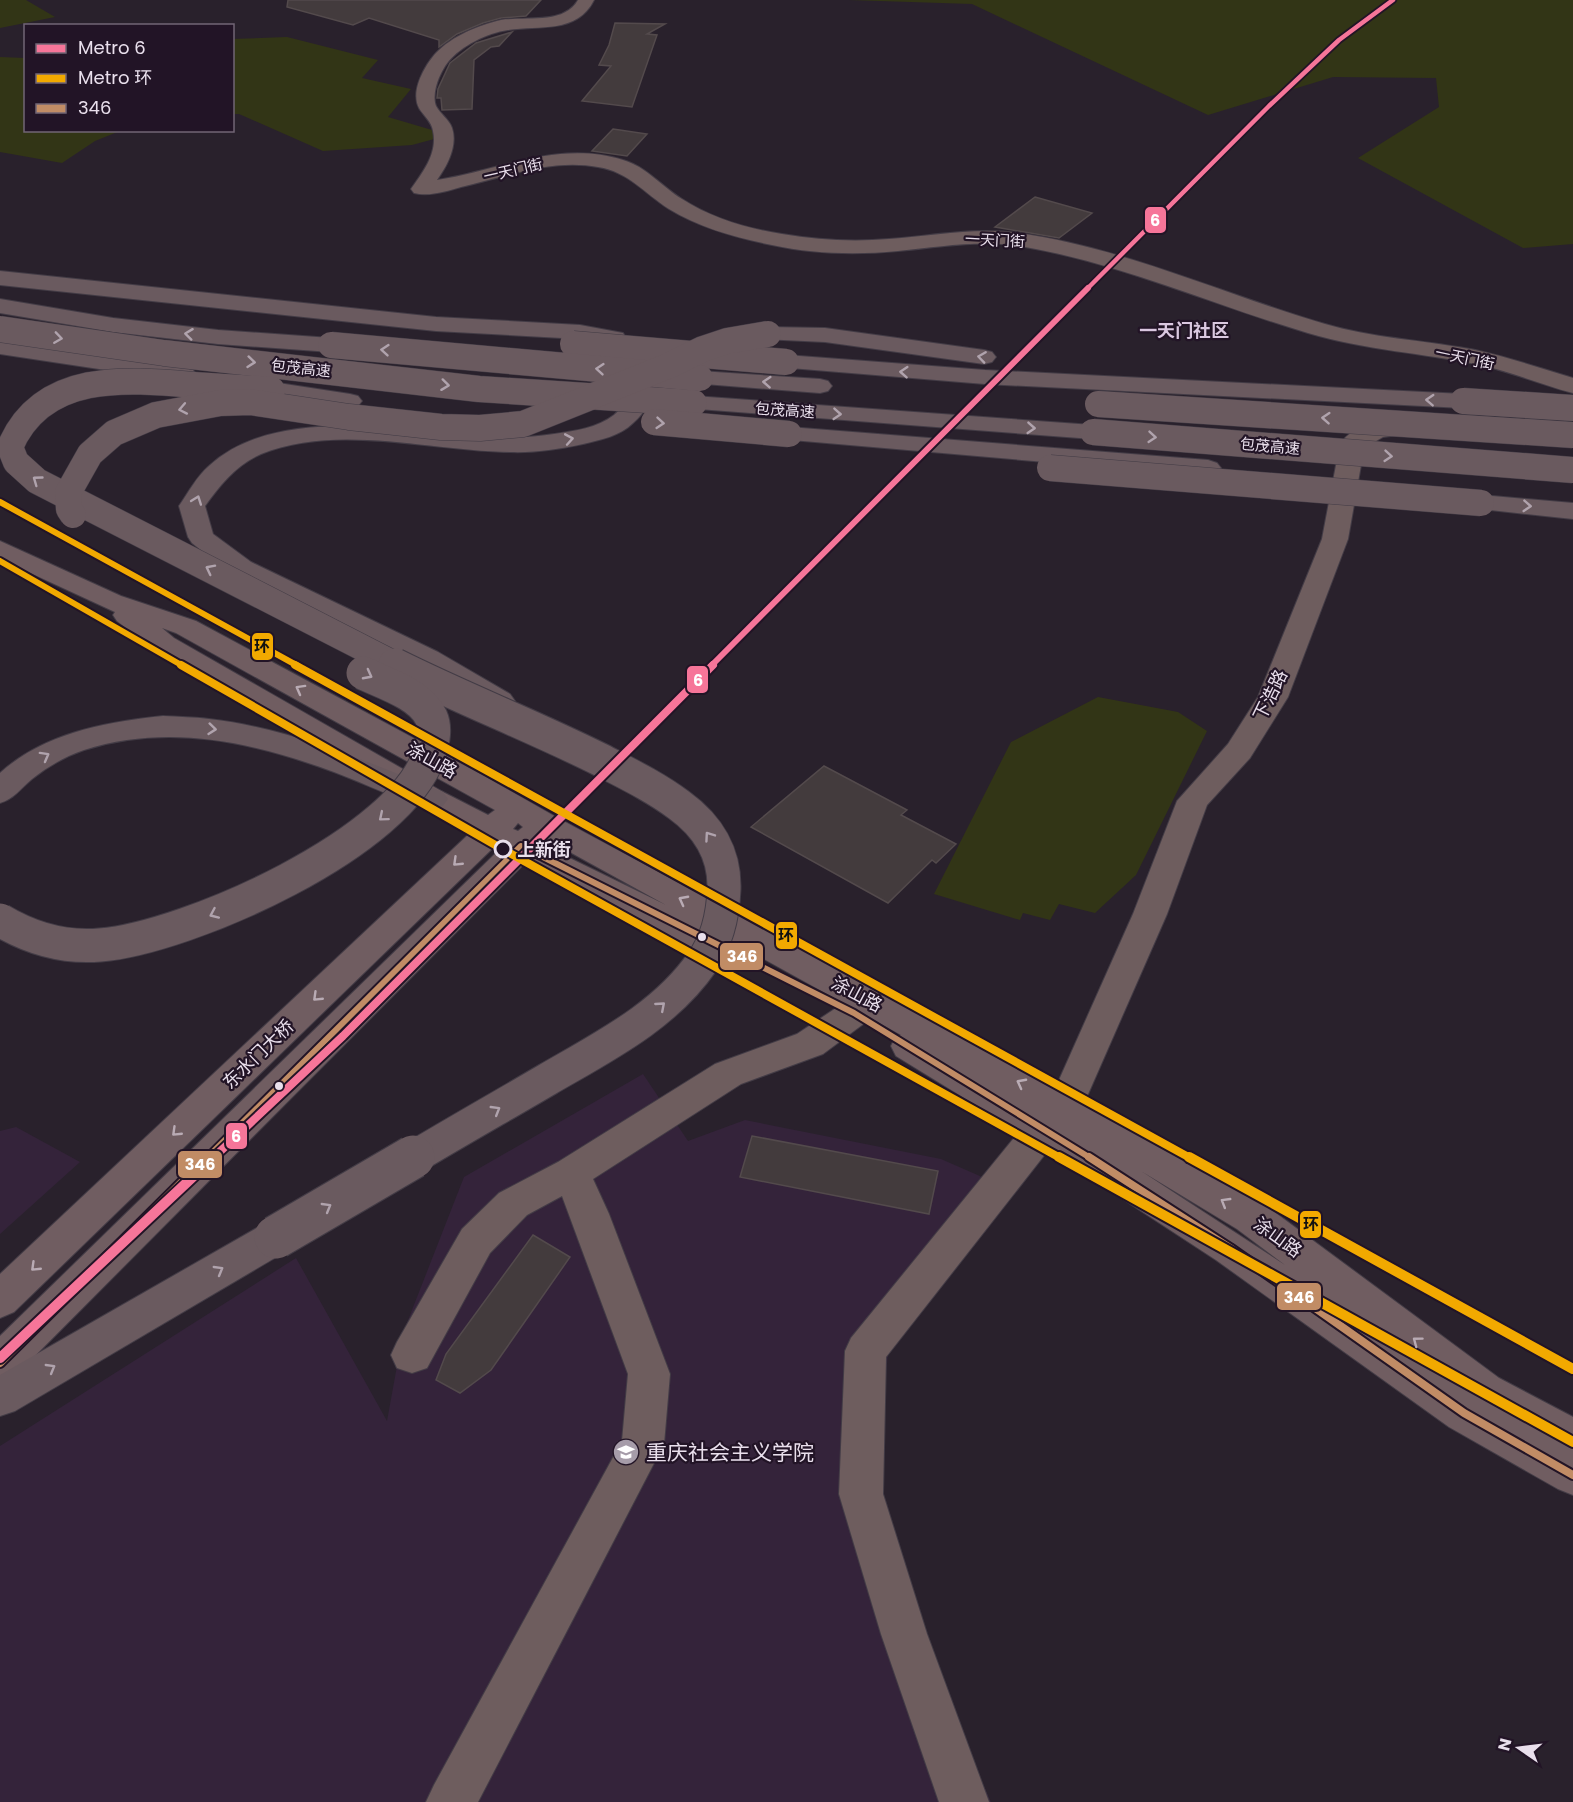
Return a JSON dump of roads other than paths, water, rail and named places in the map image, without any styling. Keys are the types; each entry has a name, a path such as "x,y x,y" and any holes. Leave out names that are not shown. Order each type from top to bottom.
{"highway":[{"path":"0,278 435,324 580,332 624,340 636,347 648,381 638,403 623,420 606,429 575,438 511,445 369,434 315,433 279,440 243,452 216,471 201,488 192,506 201,537 241,568 428,657 565,741"},
{"path":"0,288 191,313 1089,386 1397,398 1573,408"},
{"name":"包茂高速","path":"0,306 218,338 331,345 700,378 1089,386 1573,435"},
{"name":"包茂高速","path":"0,329 164,353 478,389 1094,432 1573,470"},
{"path":"0,920 21,932 46,940 98,945 157,936 212,915 327,856 383,819 407,793 428,763 435,728 428,711 409,697 107,541 78,522 69,509 68,493 90,454 114,434 156,414 220,403 250,402 349,417 441,427 480,428 523,424 668,366 703,349 727,341 768,334 825,335 1089,386"},
{"path":"0,347 350,400 797,434 912,452 1050,462 1573,511"},
{"path":"0,1397 613,1041 679,990 702,964 718,935 724,909 724,882 713,839 698,821 675,802 646,783 565,741 409,671 37,482 16,462 10,447 14,434 38,408 60,395 102,382 134,380 272,390"},
{"path":"1050,462 1208,468 1573,490"},
{"path":"0,792 10,780 45,754 97,734 154,726 233,731 287,744 432,799"}],"main road":[{"name":"涂山路","path":"0,549 111,602 186,627 518,827 854,1013 1251,1217 1484,1391 1573,1439"},
{"name":"涂山路","path":"111,602 164,644 432,799 518,827 1055,1117 1230,1248 1464,1413 1573,1475"},
{"name":"东水门大桥","path":"0,1300 518,827"},
{"name":"东水门大桥","path":"0,1363 518,827"}],"street":[{"name":"一天门街","path":"586,0 579,12 569,18 519,23 489,29 478,33 444,56 429,80 426,104 442,128 441,151 435,170 421,189 450,185 537,163 578,159 604,162 629,170 661,191 675,204 704,217 776,240 829,246 885,246 974,237 1019,240 1148,271 1230,301 1339,335 1472,356 1573,386"},
{"name":"下浩路","path":"1055,1117 1150,914 1193,801 1239,751 1273,697 1335,539 1352,444 1377,430 1507,420 1573,399"},
{"path":"412,1354 476,1241 513,1204 571,1173 728,1074 810,1044 854,1013"},
{"path":"964,1802 904,1634 861,1494 866,1352 1055,1117"},
{"path":"451,1802 643,1444 649,1374 590,1214 571,1173"}],"metro line":[{"name":"6","path":"0,1358 343,1036 1269,106 1339,40 1393,0"},
{"name":"环","path":"0,502 1573,1369"},
{"name":"环","path":"0,561 497,846 1573,1442"}],"place":[{"name":"上新街","path":"503,849"},
{"name":"重庆社会主义学院","path":"626,1452"}],"district":[{"name":"一天门社区","path":"1184,330"}]}
